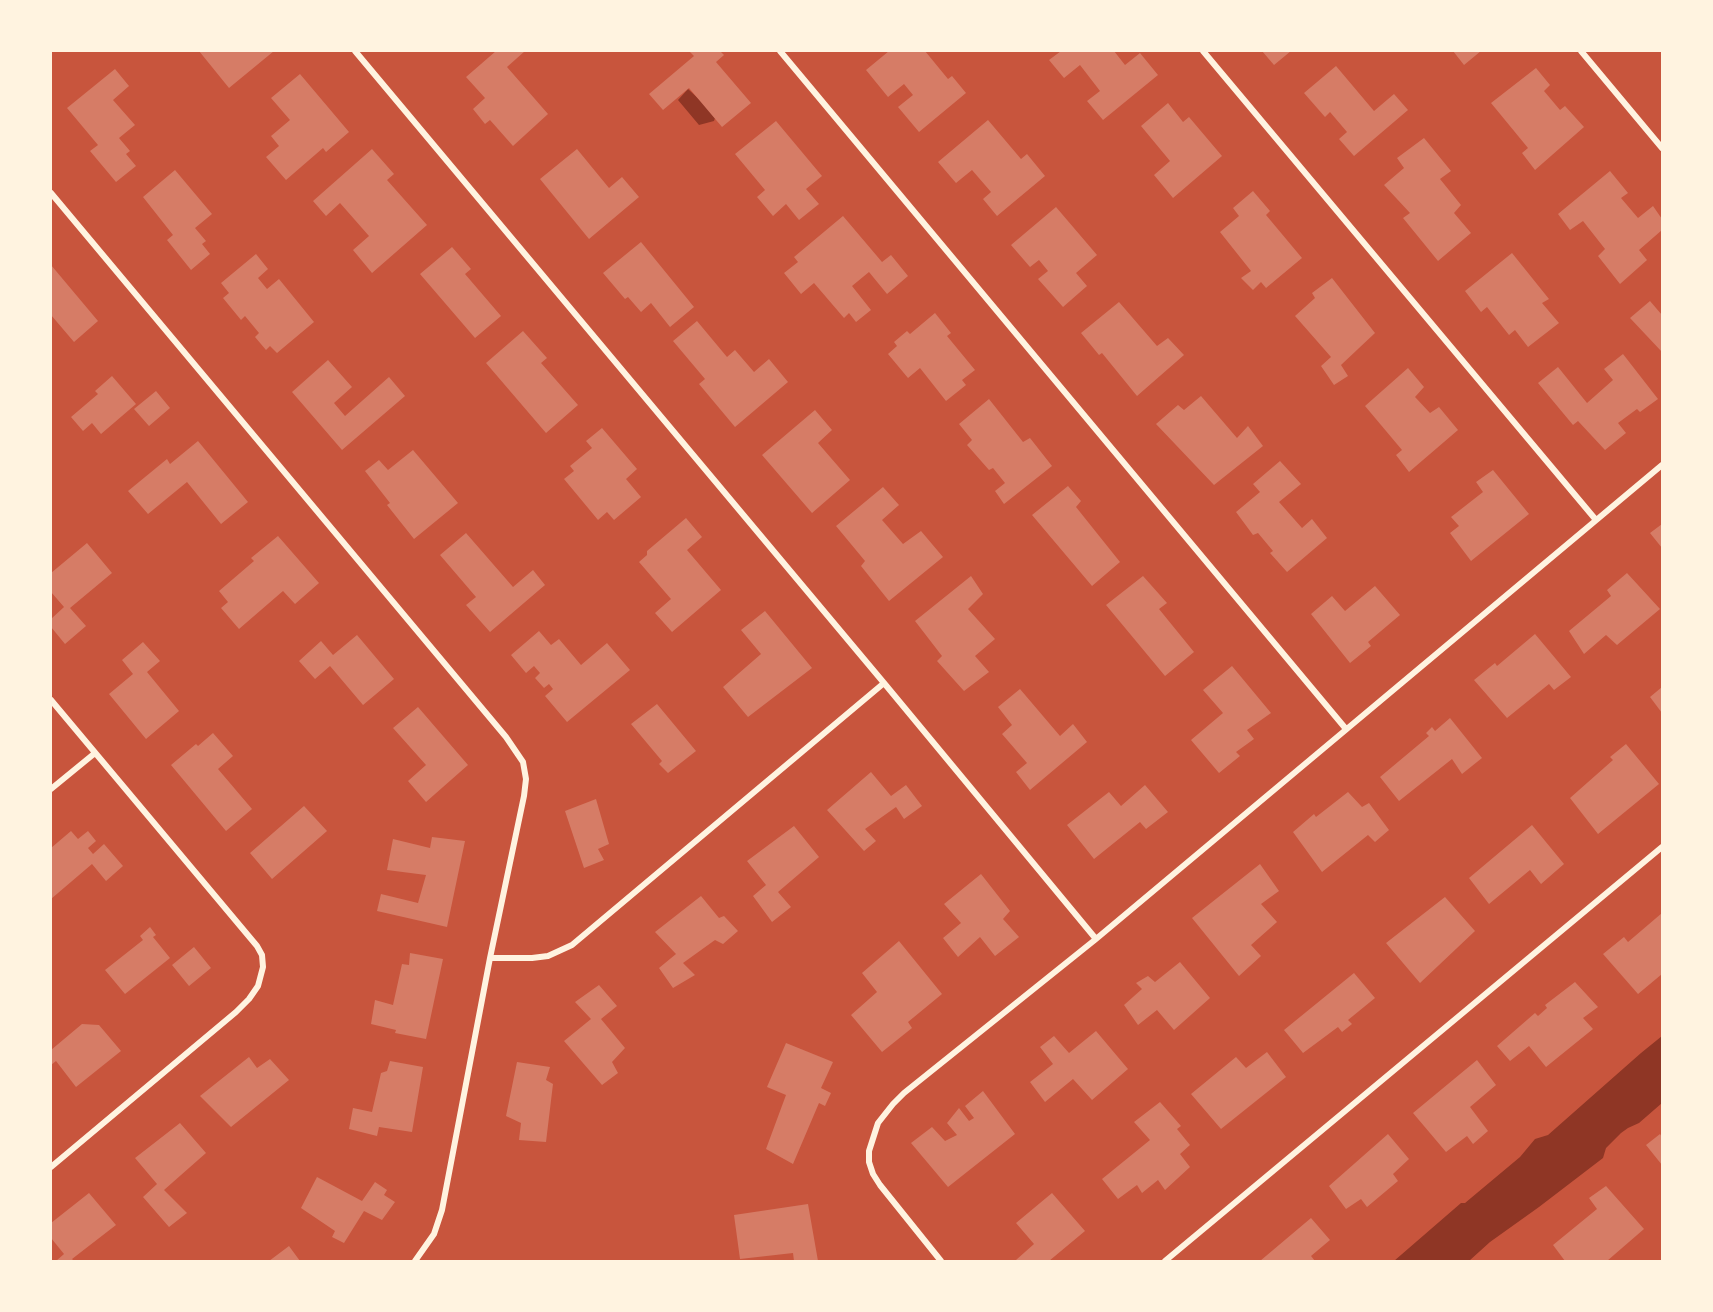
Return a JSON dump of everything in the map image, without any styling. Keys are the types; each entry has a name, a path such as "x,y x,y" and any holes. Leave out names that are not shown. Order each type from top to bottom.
{"street":[{"path":"355,51 1096,939"},
{"path":"780,51 1346,729"},
{"path":"1203,51 1596,520"},
{"path":"1581,51 1662,148"},
{"path":"51,193 506,737 523,762 526,780 524,796 490,958 442,1210 434,1234 415,1261"},
{"path":"941,1261 873,1174 869,1162 869,1151 878,1123 904,1093 1096,939 1662,465"},
{"path":"490,958 548,956 572,945 884,683"},
{"path":"51,700 257,946 262,955 263,967 258,986 236,1012 51,1167"},
{"path":"51,789 95,753"},
{"path":"1165,1261 1662,847"}],"shaded area":[{"path":"688,89 715,118 714,121 699,125 678,100"},
{"path":"1662,1036 1662,1103 1639,1123 1621,1133 1606,1148 1603,1158 1490,1242 1469,1261 1394,1261 1461,1203 1465,1203 1520,1157 1535,1139 1548,1135"}],"building":[{"path":"199,51 274,51 229,88"},
{"path":"496,51 525,51 507,67 548,114 513,146 490,120 485,124 473,109 485,98 466,77"},
{"path":"689,51 720,51 724,55 716,62 751,103 722,127 689,88 663,110 649,94 694,56"},
{"path":"889,51 925,51 948,79 952,76 966,93 919,132 898,107 913,95 904,84 888,97 866,70"},
{"path":"1061,51 1114,51 1125,65 1140,53 1158,75 1103,120 1087,101 1100,91 1080,65 1064,78 1049,60"},
{"path":"1262,51 1291,51 1274,65"},
{"path":"1453,51 1481,51 1464,65"},
{"path":"1336,66 1374,111 1394,94 1408,110 1354,156 1339,139 1347,132 1330,112 1325,117 1304,93"},
{"path":"1536,68 1550,85 1544,91 1560,110 1565,106 1584,127 1535,170 1522,153 1528,148 1491,103"},
{"path":"115,69 129,86 113,100 135,125 119,138 130,151 126,154 136,166 116,182 90,151 98,145 67,108"},
{"path":"300,74 349,132 326,152 323,148 286,180 266,157 279,146 271,136 290,120 271,98"},
{"path":"1168,103 1183,122 1189,117 1222,156 1173,198 1154,175 1170,161 1141,126"},
{"path":"988,120 1021,159 1027,154 1045,176 997,216 983,199 991,192 972,170 956,183 938,162"},
{"path":"776,121 822,176 806,189 819,204 799,220 786,204 773,216 757,197 765,190 735,154"},
{"path":"1424,138 1451,171 1440,179 1461,205 1454,213 1471,233 1438,261 1403,218 1410,213 1384,185 1404,168 1397,158"},
{"path":"372,149 394,174 387,180 427,225 372,273 353,250 369,236 340,203 326,216 313,201"},
{"path":"577,149 609,188 622,177 639,197 589,239 540,179"},
{"path":"175,170 212,214 195,228 206,241 202,244 210,254 191,270 167,240 173,235 143,197"},
{"path":"1610,171 1628,193 1621,198 1638,218 1653,206 1662,219 1662,230 1639,250 1647,260 1620,284 1598,256 1605,249 1583,221 1570,230 1558,214"},
{"path":"1253,191 1270,211 1266,215 1302,258 1266,288 1261,282 1253,290 1241,278 1251,271 1220,232 1239,216 1233,208"},
{"path":"1056,207 1097,255 1076,273 1087,286 1063,307 1038,279 1048,271 1039,260 1030,267 1011,245"},
{"path":"843,216 882,262 891,255 908,276 887,294 869,272 852,286 871,310 856,322 849,313 844,318 814,283 801,294 784,273 798,262 794,257"},
{"path":"641,242 694,307 670,327 651,303 641,312 628,297 625,299 603,273"},
{"path":"452,247 471,269 465,274 501,316 475,338 420,274"},
{"path":"1512,253 1549,299 1542,303 1559,323 1528,347 1515,330 1509,335 1487,307 1481,312 1465,291"},
{"path":"256,254 268,269 258,278 267,289 279,279 314,322 277,353 270,346 266,350 255,337 259,333 245,316 241,320 223,298 229,293 221,283"},
{"path":"51,265 98,321 74,342 51,315"},
{"path":"1332,278 1375,333 1341,365 1348,376 1334,385 1321,366 1331,357 1295,316 1315,298 1312,293"},
{"path":"1650,301 1662,315 1662,352 1630,318"},
{"path":"1119,302 1157,346 1168,338 1184,355 1137,396 1102,353 1099,355 1081,333"},
{"path":"935,313 951,333 947,336 975,370 962,380 966,385 946,401 920,368 908,378 888,354 897,346 894,342 907,331 910,334"},
{"path":"697,321 727,357 735,350 754,372 769,359 788,382 735,427 699,384 705,379 673,341"},
{"path":"523,331 547,358 541,363 578,405 546,433 486,363"},
{"path":"1623,354 1658,399 1640,412 1637,409 1618,423 1626,433 1605,450 1578,421 1573,425 1538,383 1558,367 1587,403 1613,380 1604,369"},
{"path":"328,360 352,387 334,403 345,416 389,377 405,396 342,450 292,392"},
{"path":"1408,368 1424,387 1415,397 1430,413 1439,407 1458,430 1409,472 1396,455 1402,450 1365,406"},
{"path":"112,376 136,404 101,434 92,423 83,431 71,417 98,394 95,391"},
{"path":"156,391 170,408 149,426 134,409"},
{"path":"1201,396 1237,438 1248,426 1263,446 1214,485 1156,424 1178,405 1184,410"},
{"path":"989,399 1023,442 1030,438 1052,466 1004,504 995,491 1005,483 993,468 989,470 967,445 972,440 959,424"},
{"path":"815,410 832,430 818,443 850,480 812,513 762,455"},
{"path":"602,428 637,469 626,479 641,497 614,520 607,512 598,520 564,479 574,471 570,466 592,448 586,441"},
{"path":"198,441 248,502 221,524 187,482 148,514 128,491 167,459 170,464"},
{"path":"413,450 458,503 414,539 387,505 390,503 365,471 379,460 388,470"},
{"path":"1280,461 1301,484 1279,502 1302,528 1312,519 1327,538 1287,572 1270,553 1273,551 1258,533 1253,535 1236,512 1260,492 1253,484"},
{"path":"1493,470 1529,514 1471,561 1450,533 1459,526 1451,517 1483,492 1476,482"},
{"path":"1068,486 1081,501 1076,507 1120,562 1092,586 1032,515"},
{"path":"883,487 899,505 882,520 903,544 921,531 943,557 889,601 861,566 865,561 836,526"},
{"path":"686,518 702,537 687,550 721,590 672,632 655,613 671,599 639,562 647,555 647,551"},
{"path":"1662,524 1662,548 1650,533"},
{"path":"466,533 513,587 533,570 545,585 490,632 466,605 476,597 440,555"},
{"path":"278,536 319,583 295,604 283,591 239,629 221,608 228,602 219,591 254,561 251,558"},
{"path":"87,543 112,573 70,608 86,626 65,644 51,627 51,619 64,607 51,592 51,573"},
{"path":"1627,573 1660,609 1617,645 1606,635 1584,654 1569,631 1611,596 1607,590"},
{"path":"971,576 983,594 968,609 995,639 975,656 989,672 964,691 937,661 942,656 915,621"},
{"path":"1143,576 1167,603 1159,609 1194,652 1165,676 1106,605"},
{"path":"1375,586 1400,615 1368,642 1371,646 1350,663 1311,614 1332,596 1345,611"},
{"path":"765,611 812,668 748,717 723,687 761,654 741,630"},
{"path":"539,631 551,645 559,639 581,665 607,643 630,670 567,722 545,696 553,689 549,684 544,688 535,678 540,673 534,666 526,673 511,655"},
{"path":"1535,634 1571,677 1554,690 1549,684 1507,718 1474,680 1495,663 1497,666"},
{"path":"357,635 394,679 363,705 330,666 315,679 299,661 321,641 333,655"},
{"path":"143,642 160,661 147,672 179,711 146,739 109,694 133,674 122,660"},
{"path":"1232,666 1271,713 1247,730 1254,739 1236,752 1240,756 1219,773 1191,740 1223,713 1203,690"},
{"path":"1662,687 1662,713 1650,697"},
{"path":"1020,689 1060,736 1073,724 1087,742 1030,790 1016,772 1027,763 1002,734 1012,725 998,707"},
{"path":"657,704 696,751 668,773 659,764 662,761 631,724"},
{"path":"418,707 468,765 426,802 408,781 426,765 393,728"},
{"path":"1450,718 1482,758 1462,774 1452,759 1399,801 1380,777 1429,736 1426,733 1432,727 1435,731"},
{"path":"213,733 233,756 218,769 252,809 226,831 171,765"},
{"path":"1626,744 1659,784 1598,834 1570,798 1613,760 1610,757"},
{"path":"871,772 891,796 906,785 922,806 904,819 896,807 865,829 876,841 864,851 827,810"},
{"path":"1145,785 1168,812 1146,829 1140,822 1094,859 1067,825 1109,792 1121,806"},
{"path":"1348,792 1362,807 1369,803 1389,830 1375,842 1368,835 1322,872 1293,832 1314,814 1316,817"},
{"path":"596,799 609,844 598,849 604,860 584,868 565,811"},
{"path":"304,806 327,831 272,879 250,853"},
{"path":"1532,825 1564,864 1541,884 1530,870 1489,904 1469,878"},
{"path":"794,826 819,857 778,892 791,907 772,922 753,896 766,885 747,861"},
{"path":"71,831 78,839 88,831 96,841 88,848 93,854 104,844 123,866 106,881 92,864 51,899 51,848"},
{"path":"432,837 465,841 447,927 377,911 381,894 418,903 426,875 387,870 393,839 430,848"},
{"path":"1260,864 1279,891 1261,904 1277,922 1251,945 1261,956 1239,976 1192,918"},
{"path":"981,874 1010,911 1003,919 1019,937 995,956 980,937 958,957 943,938 961,923 944,904"},
{"path":"701,896 719,918 724,916 738,931 723,944 715,940 683,963 695,975 673,988 659,968 676,954 655,932"},
{"path":"1445,897 1475,931 1420,983 1386,943"},
{"path":"1662,913 1662,974 1638,994 1603,954 1624,937 1628,942"},
{"path":"150,927 156,935 153,937 170,958 125,994 105,970 143,940 140,936"},
{"path":"899,941 942,994 908,1022 912,1028 882,1052 851,1015 877,992 862,973"},
{"path":"194,947 211,968 189,986 172,965"},
{"path":"410,953 443,959 426,1039 395,1033 396,1030 371,1024 375,1000 393,1005 402,964 409,965"},
{"path":"1180,962 1210,998 1174,1030 1157,1010 1138,1025 1124,1005 1142,989 1136,983 1148,976 1155,982"},
{"path":"1354,973 1375,998 1348,1020 1352,1024 1342,1032 1338,1027 1303,1053 1284,1030"},
{"path":"1575,982 1598,1007 1583,1018 1593,1029 1546,1067 1529,1046 1510,1061 1497,1046 1535,1013 1538,1016 1547,1008 1545,1005"},
{"path":"599,985 617,1006 601,1019 625,1048 612,1062 618,1073 602,1085 564,1041 591,1019 575,1002"},
{"path":"82,1024 99,1025 121,1051 76,1087 56,1061 51,1065 51,1050"},
{"path":"1096,1031 1128,1069 1092,1100 1073,1079 1045,1102 1030,1082 1053,1064 1040,1047 1054,1036 1069,1053"},
{"path":"786,1043 833,1062 821,1088 831,1093 825,1106 819,1103 793,1164 766,1149 786,1095 767,1087"},
{"path":"1267,1052 1286,1077 1221,1129 1191,1094 1236,1057 1246,1068"},
{"path":"249,1057 257,1068 270,1059 289,1080 231,1127 200,1096"},
{"path":"1477,1060 1496,1085 1470,1107 1488,1131 1473,1144 1467,1136 1446,1152 1413,1113"},
{"path":"390,1061 423,1067 412,1132 379,1127 377,1136 349,1129 353,1108 372,1112 381,1073 387,1071"},
{"path":"517,1062 550,1067 546,1080 553,1084 546,1142 519,1140 521,1123 506,1116"},
{"path":"983,1091 1015,1134 948,1187 911,1143 932,1127 945,1141 957,1135 947,1123 959,1108 969,1121 974,1118 965,1106"},
{"path":"1160,1102 1181,1126 1177,1129 1190,1145 1180,1154 1190,1167 1165,1190 1158,1180 1142,1193 1137,1185 1118,1199 1102,1179 1150,1140 1134,1122"},
{"path":"180,1123 206,1153 164,1190 187,1213 169,1227 143,1197 157,1184 135,1158"},
{"path":"1388,1134 1409,1159 1393,1174 1398,1181 1367,1207 1361,1199 1346,1209 1329,1186"},
{"path":"1660,1134 1662,1137 1662,1165 1646,1145"},
{"path":"317,1177 362,1201 375,1182 387,1190 384,1195 395,1202 382,1220 364,1211 344,1243 332,1237 335,1231 301,1208"},
{"path":"1606,1186 1644,1229 1607,1261 1565,1261 1553,1245 1597,1209 1589,1198"},
{"path":"89,1193 116,1225 72,1259 74,1261 56,1261 64,1254 51,1238 51,1223"},
{"path":"1052,1193 1085,1231 1049,1261 1017,1261 1034,1244 1016,1223"},
{"path":"808,1204 818,1261 794,1261 793,1253 740,1259 734,1215"},
{"path":"1311,1218 1330,1240 1311,1256 1315,1261 1260,1261"},
{"path":"289,1246 300,1261 269,1261"}]}
